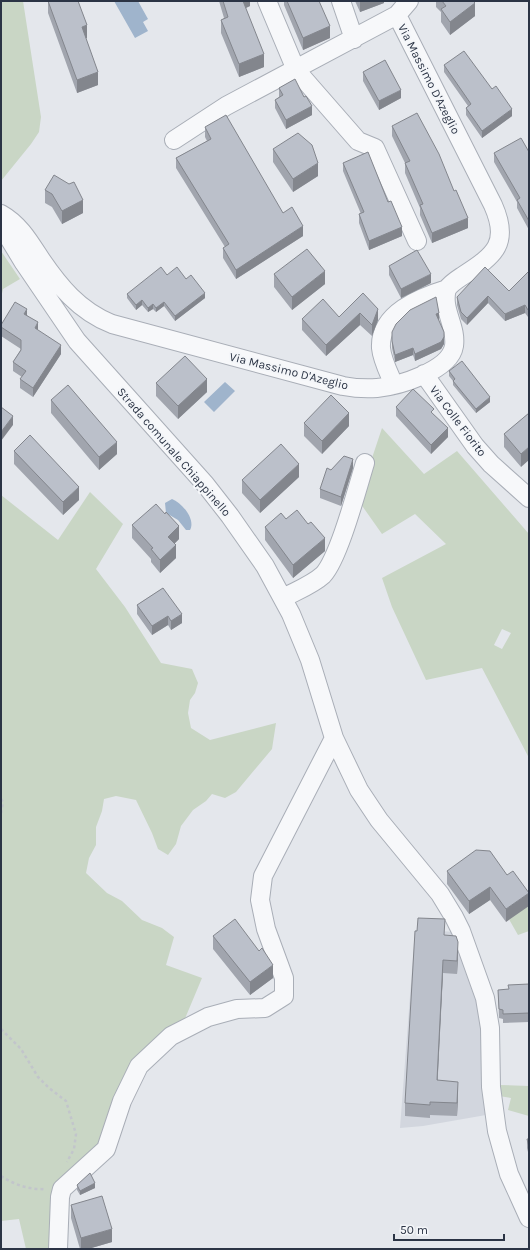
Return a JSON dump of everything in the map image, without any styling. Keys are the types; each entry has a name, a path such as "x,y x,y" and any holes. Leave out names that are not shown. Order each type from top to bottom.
{"street":[{"path":"267,1 296,70 358,141 375,148 417,241"},
{"path":"341,1 354,39"},
{"name":"Via Massimo D'Azeglio","path":"1,214 20,230 53,278 68,294 85,310 101,319 134,331 343,386 364,389 394,385 424,374 444,362 453,350 453,335 445,304 447,289 452,283 485,262 495,251 500,236 500,225 493,204 397,15 409,1"},
{"path":"174,140 226,106 397,15"},
{"name":"Strada comunale Chiappinello","path":"1,225 24,263 77,342 209,489 250,544 284,598 310,660 334,738 352,777 369,806 440,894 461,931 481,984 487,1006 490,1028 491,1087 499,1142 514,1187 529,1218"},
{"path":"394,385 381,349 382,335 396,315 416,300 447,289"},
{"name":"Via Colle Fiorito","path":"424,374 475,446 491,464 529,498"},
{"path":"284,598 317,580 328,569 336,551 365,463"},
{"path":"58,1249 60,1197 62,1189 106,1149 122,1101 139,1066 171,1036 208,1017 237,1009 265,1008 284,996 284,978 266,929 260,900 263,876 334,738"}],"path":[{"path":"1,799 3,802 1,813"},
{"path":"1,1029 21,1049 38,1077 66,1101 76,1134 74,1149 68,1158 67,1164"},
{"path":"1,1176 8,1181 35,1190 62,1189"}],"shaded area":[{"path":"415,930 458,932 483,999 486,1115 423,1126 400,1128"}],"green space":[{"path":"1,1 23,1 41,117 39,132 1,181"},
{"path":"1,251 20,279 3,289 1,298"},
{"path":"382,428 424,474 457,451 529,534 529,758 482,668 426,680 392,607 382,578 446,544 415,514 382,534 358,500","holes":["502,629 511,633 502,649 494,645"]},
{"path":"90,492 123,524 96,569 125,607 161,663 192,669 198,683 195,693 190,700 188,713 191,728 210,740 276,723 272,749 236,792 225,798 212,794 206,801 193,810 181,826 176,844 168,855 158,849 136,800 116,796 104,799 102,811 96,827 96,845 89,858 86,873 107,893 122,901 142,920 162,928 174,937 166,965 202,978 176,1040 147,1069 130,1103 112,1150 72,1174 50,1197 51,1246 53,1249 26,1249 19,1219 1,1221 1,495 58,540"},
{"path":"529,898 529,931 518,935 506,914"},
{"path":"499,1085 529,1086 529,1116 508,1110 511,1098 499,1096"}],"water":[{"path":"114,1 138,1 148,19 143,22 148,31 135,38"},
{"path":"225,382 235,391 214,412 204,402"},
{"path":"172,499 180,504 190,516 190,530 186,530 178,520 166,513 165,503"}],"building":[{"path":"48,1 78,1 87,25 82,27 98,72 77,80"},
{"path":"223,1 243,1 264,54 239,64 221,20 228,17"},
{"path":"287,1 319,1 330,26 303,38"},
{"path":"442,1 473,1 475,3 450,22 441,9 446,6"},
{"path":"464,51 492,89 496,86 512,109 482,131 466,108 471,104 444,65"},
{"path":"385,60 401,90 379,101 363,72"},
{"path":"295,79 304,97 306,96 312,106 286,120 275,100 283,95 279,88"},
{"path":"417,113 439,154 454,191 456,190 468,218 432,233 420,205 423,204 405,163 410,161 392,126"},
{"path":"226,115 283,213 292,207 303,226 236,270 223,248 229,244 176,158 211,139 205,127"},
{"path":"298,133 312,145 318,163 293,179 273,149"},
{"path":"521,138 529,152 529,221 517,200 520,198 494,153"},
{"path":"368,152 388,202 391,201 402,227 369,241 359,214 364,212 343,163"},
{"path":"54,175 69,184 74,182 83,200 62,211 52,194 45,190"},
{"path":"307,249 325,271 292,297 274,274"},
{"path":"417,250 431,274 401,289 389,266"},
{"path":"161,267 167,275 177,267 186,279 191,275 205,293 175,316 164,302 156,308 153,304 148,308 142,300 136,305 127,294"},
{"path":"485,267 509,291 529,271 529,309 528,310 525,305 505,314 488,296 467,318 461,312 457,297"},
{"path":"363,293 378,309 372,325 360,313 326,345 302,319 323,299 339,317"},
{"path":"436,297 439,313 436,314 444,332 444,337 441,342 415,354 413,348 395,355 392,332 396,324 410,310"},
{"path":"15,302 27,309 24,314 38,322 35,328 61,345 33,388 20,379 26,371 13,362 21,350 21,340 1,327"},
{"path":"185,356 207,379 178,406 156,383"},
{"path":"462,361 490,397 476,409 453,381 455,379 449,371"},
{"path":"68,385 117,442 99,457 51,400"},
{"path":"413,389 434,409 431,412 448,428 431,445 396,407"},
{"path":"331,395 349,413 322,441 304,423"},
{"path":"1,407 13,416 1,432"},
{"path":"529,413 529,447 521,454 504,434"},
{"path":"30,435 79,487 63,502 14,451"},
{"path":"281,444 299,464 260,500 242,480"},
{"path":"344,456 353,459 341,497 320,489 327,468 331,470"},
{"path":"156,504 179,526 168,537 176,545 160,560 151,549 153,548 132,525"},
{"path":"297,510 308,524 311,522 325,538 293,565 265,527 281,513 286,519"},
{"path":"163,588 182,614 171,621 168,616 152,626 137,605"},
{"path":"476,850 490,851 507,875 513,871 529,893 506,909 490,887 469,901 447,871"},
{"path":"418,918 445,919 444,935 456,936 458,942 457,961 443,960 437,1080 458,1082 457,1103 430,1102 430,1105 405,1103 415,931 417,931"},
{"path":"235,919 259,951 262,948 273,965 250,982 213,936"},
{"path":"529,984 529,1013 503,1014 503,1010 499,1009 498,990 509,989 508,985"},
{"path":"90,1173 95,1183 80,1191 77,1185"},
{"path":"102,1196 112,1229 81,1238 71,1205"}]}
